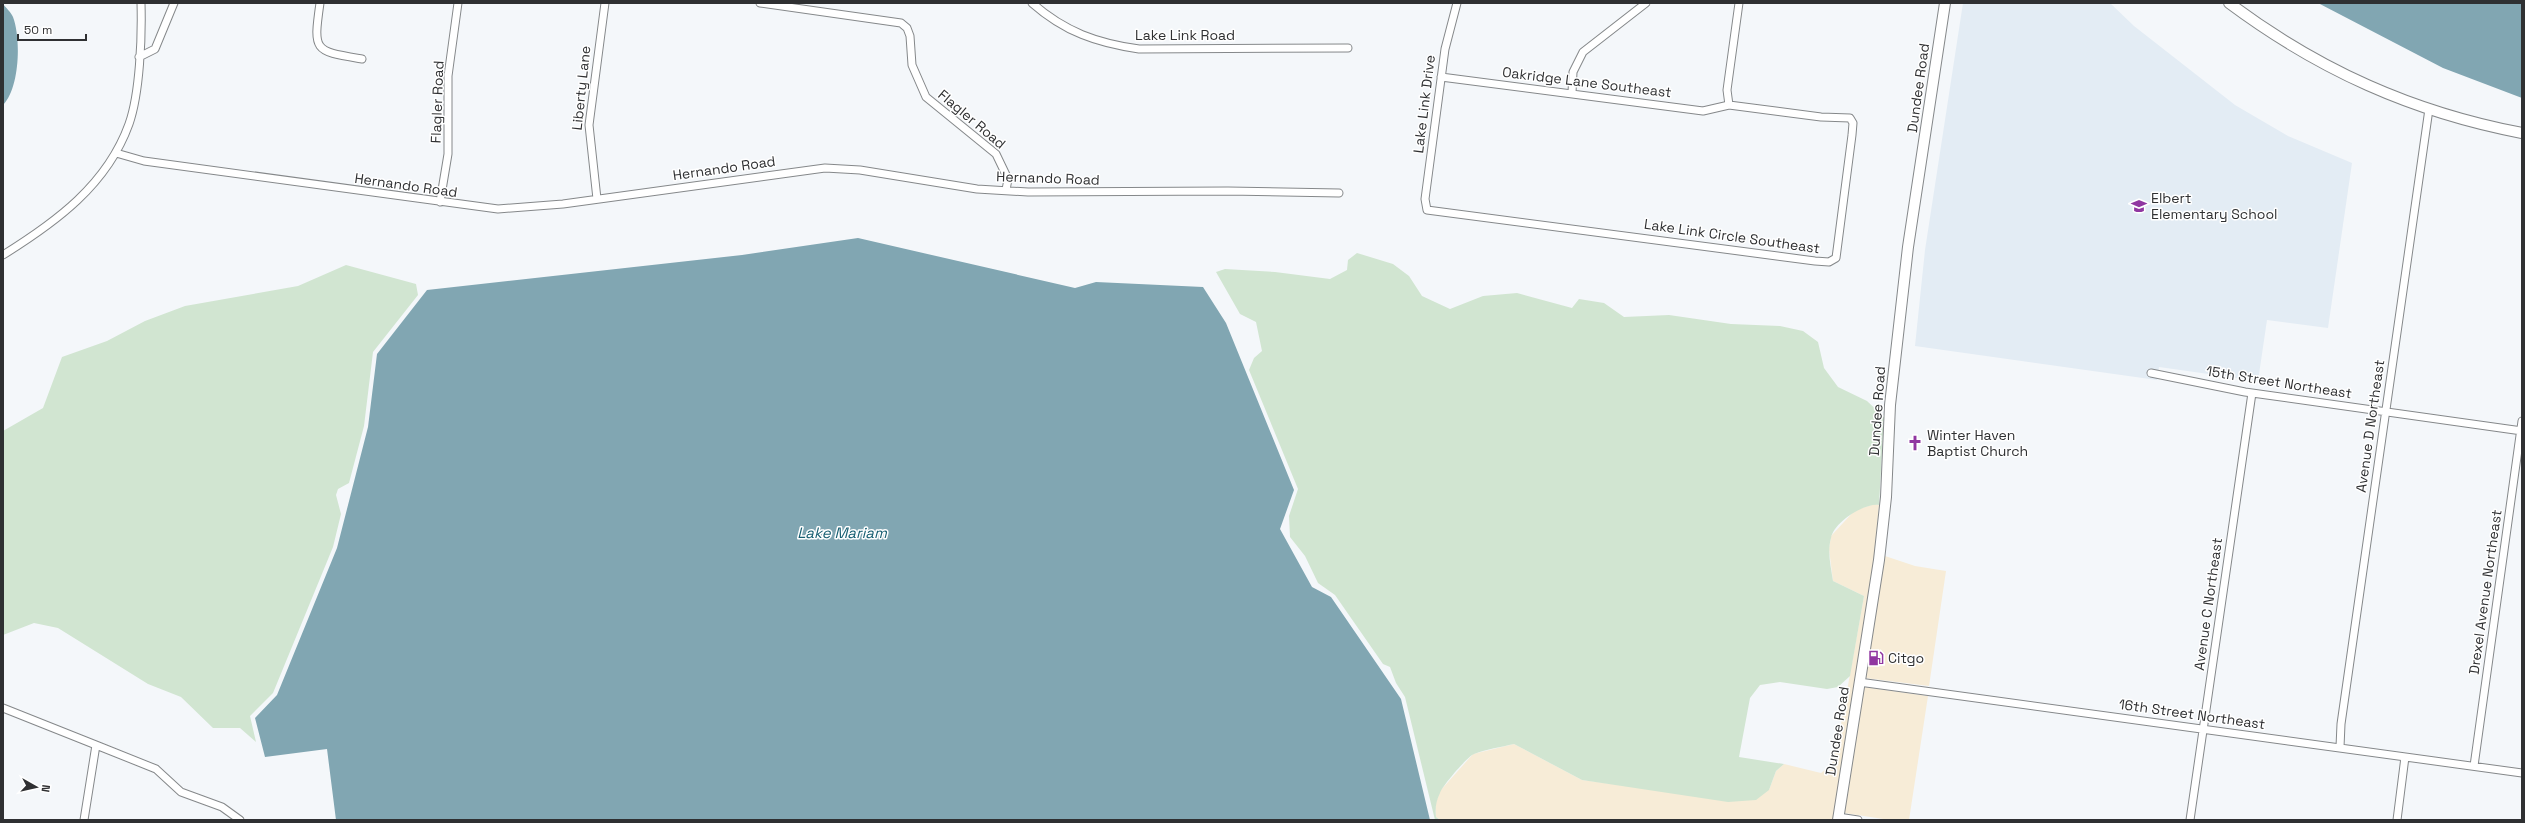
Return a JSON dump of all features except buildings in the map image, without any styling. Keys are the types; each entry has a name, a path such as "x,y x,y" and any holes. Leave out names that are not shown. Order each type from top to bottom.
{"main road":[{"name":"Dundee Road","path":"1838,819 1879,560 1886,497 1890,404 1908,247 1945,3"},
{"path":"2229,3 2272,35 2316,60 2369,87 2429,109 2522,133"}],"street":[{"path":"3,255 72,207 90,188 116,153 133,109 139,57 141,3"},
{"path":"139,57 155,49 174,3"},
{"path":"320,3 316,38 319,46 330,54 362,60"},
{"name":"Flagler Road","path":"440,202 448,154 448,76 458,3"},
{"name":"Liberty Lane","path":"597,199 589,125 604,3"},
{"name":"Flagler Road","path":"760,3 901,23 909,32 912,65 926,97 996,154 1008,179 1006,190"},
{"name":"Lake Link Road","path":"1032,3 1045,15 1074,32 1105,44 1132,48 1348,48"},
{"name":"Lake Link Drive","path":"1427,210 1425,199 1442,77 1444,49 1457,3"},
{"path":"1572,93 1573,72 1577,61 1583,52 1646,3"},
{"path":"1729,105 1727,90 1739,3"},
{"name":"Oakridge Lane Southeast","path":"1442,77 1703,111 1729,105"},
{"name":"Lake Link Circle Southeast","path":"1427,210 1816,261 1829,262 1836,258 1852,135 1853,123 1850,118 1821,117 1729,105"},
{"name":"Avenue D Northeast","path":"2340,747 2341,724 2429,109"},
{"name":"Hernando Road","path":"116,153 144,161 498,209 527,208 825,168 860,170 976,189 1065,193 1228,191 1339,193"},
{"name":"15th Street Northeast","path":"2151,373 2252,393 2385,410 2521,431"},
{"name":"Avenue C Northeast","path":"2190,820 2252,393"},
{"name":"Drexel Avenue Northeast","path":"2474,766 2522,421"},
{"name":"16th Street Northeast","path":"1859,682 2340,747 2522,774"},
{"path":"3,708 156,769 181,792 222,807 240,820"},
{"path":"84,820 96,745"},
{"path":"2397,820 2406,757"},
{"path":"1838,819 1858,820"}],"shaded area":[{"name":"Elbert Elementary School","path":"1963,3 2110,3 2134,26 2235,105 2288,136 2352,163 2328,328 2267,320 2258,381 2159,367 2157,380 1915,346 1925,250"},
{"path":"1875,504 1879,505 1874,559 1833,820 1440,820 1436,817 1435,805 1440,791 1473,754 1514,744 1582,780 1657,790 1769,790 1776,771 1784,764 1821,773 1832,764 1840,730 1864,596 1833,581 1829,549 1831,536 1855,510"},
{"path":"1885,556 1915,566 1946,571 1929,686 1865,678"},
{"path":"1864,687 1928,696 1909,820 1890,820 1844,813"}],"green space":[{"path":"1357,253 1393,264 1409,276 1422,296 1450,309 1483,296 1517,293 1572,308 1579,299 1604,303 1624,317 1669,315 1731,324 1780,326 1803,331 1818,342 1824,368 1838,387 1867,401 1884,417 1879,505 1873,505 1858,510 1844,520 1833,532 1829,549 1833,581 1864,596 1850,676 1838,687 1827,689 1780,682 1760,685 1750,698 1739,757 1784,764 1776,771 1769,790 1756,800 1728,802 1582,780 1514,744 1479,752 1466,760 1442,789 1436,808 1436,817 1440,820 1435,820 1405,697 1396,683 1390,667 1383,664 1335,595 1318,583 1305,556 1290,537 1289,516 1298,489 1249,370 1254,358 1262,351 1256,322 1240,314 1216,272 1225,269 1275,272 1330,279 1347,270 1348,260"},
{"path":"346,265 416,284 418,295 373,352 364,426 349,483 338,489 336,495 341,514 333,547 273,693 250,716 256,742 240,728 213,728 181,697 148,684 58,628 34,623 3,635 3,431 43,408 62,357 107,341 145,321 185,306 298,286"}],"water":[{"path":"2318,3 2522,3 2522,98 2443,68"},
{"path":"3,4 13,17 16,26 18,50 16,75 13,87 9,97 3,105"},
{"name":"Lake Mariam","path":"858,238 1075,288 1096,282 1203,287 1226,323 1294,490 1280,529 1312,587 1331,597 1401,699 1430,820 336,820 327,749 265,757 255,718 277,695 337,548 368,427 377,354 427,290 742,255"}],"place":[{"name":"Elbert Elementary School","path":"2139,206"},
{"name":"Winter Haven Baptist Church","path":"1915,443"},
{"name":"Citgo","path":"1876,658"}]}
